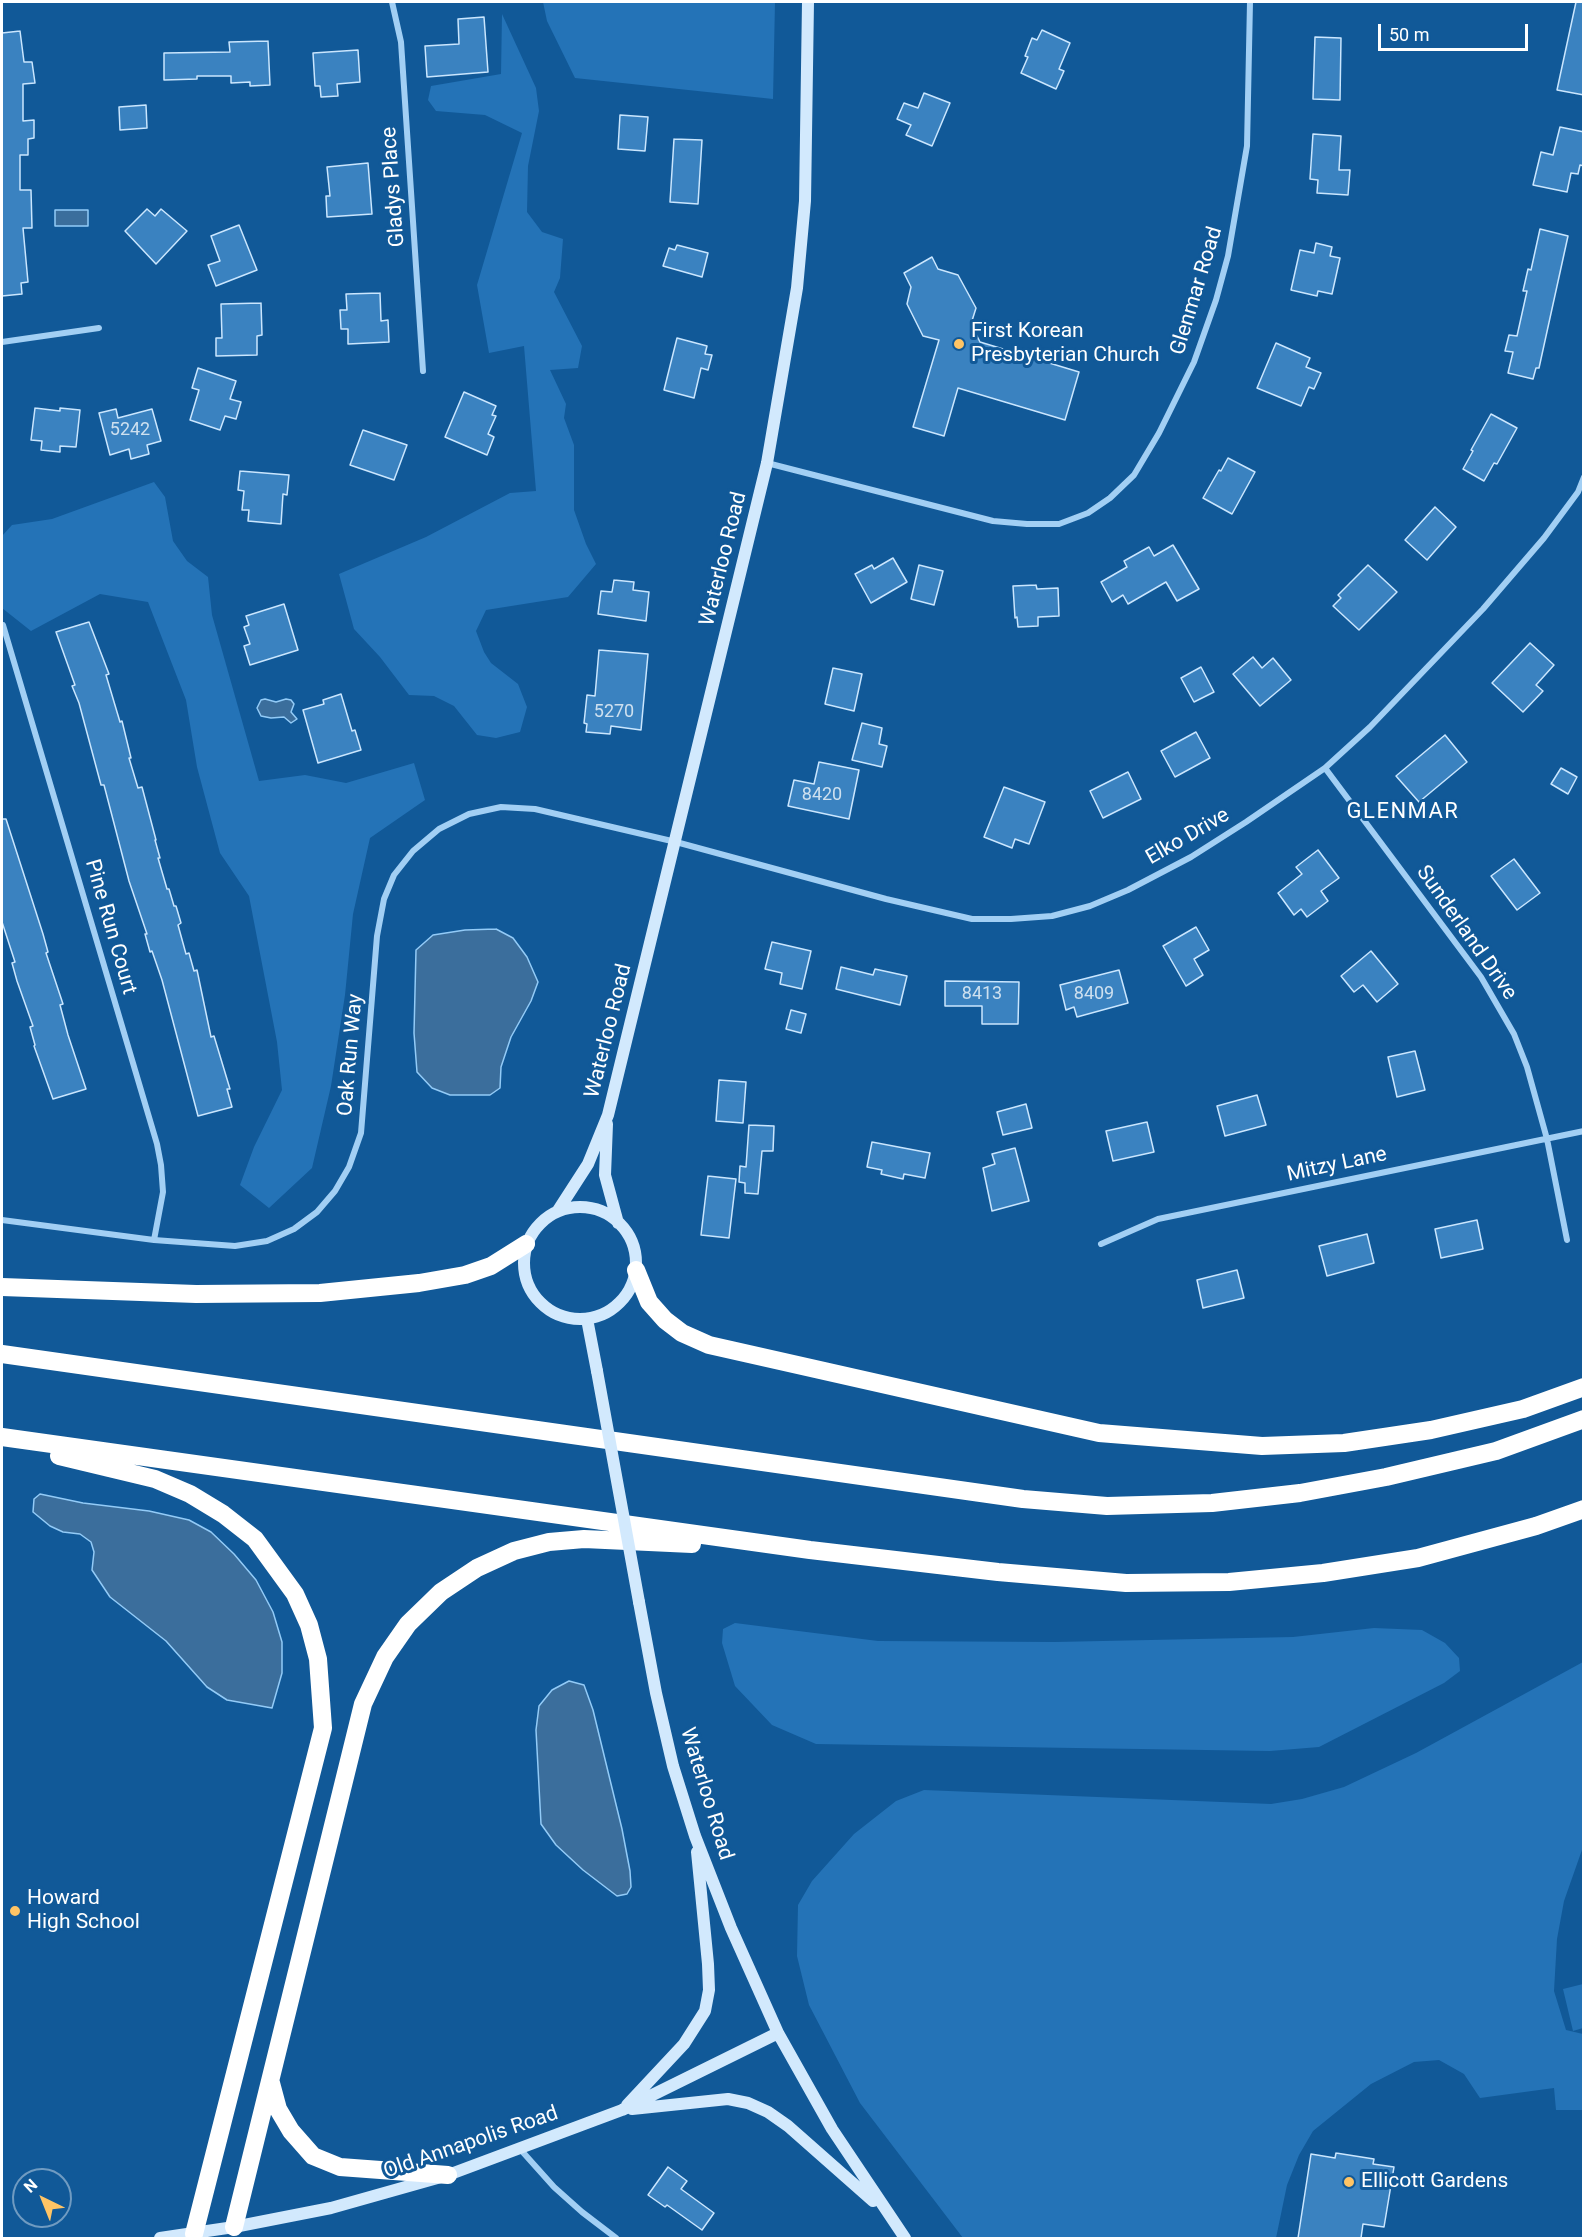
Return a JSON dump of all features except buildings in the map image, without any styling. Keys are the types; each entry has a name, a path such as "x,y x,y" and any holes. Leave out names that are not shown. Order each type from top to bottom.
{"highway":[{"path":"2,1287 196,1294 320,1293 419,1283 465,1275 491,1266 526,1244"},
{"path":"636,1269 649,1302 664,1320 682,1334 709,1344 1099,1433 1262,1446 1344,1443 1431,1430 1522,1409 1584,1387"},
{"path":"2,1354 1023,1499 1107,1506 1212,1503 1300,1493 1386,1477 1496,1451 1584,1419"},
{"path":"2,1437 810,1550 998,1572 1126,1583 1229,1582 1323,1573 1418,1558 1536,1526 1584,1509"},
{"path":"2,1442 155,1479 190,1494 223,1514 255,1539 295,1594 309,1624 318,1659 323,1728 194,2234"},
{"path":"234,2227 363,1704 385,1657 408,1624 441,1592 477,1568 514,1551 549,1542 584,1539 810,1550"},
{"path":"271,2081 278,2109 291,2131 313,2156 340,2168 447,2175"}],"main road":[{"name":"Waterloo Road","path":"557,1212 588,1164 608,1115 767,463 797,288 805,201 808,2"},
{"name":"Waterloo Road","path":"608,1115 605,1175 618,1223"},
{"path":"590,1207 609,1215 618,1223 624,1228 634,1250 636,1269 631,1288 619,1304 606,1313 575,1320 556,1315 536,1299 525,1278 524,1258 526,1244 538,1226 565,1209 590,1207"},
{"name":"Waterloo Road","path":"587,1319 656,1693 673,1766 695,1836 731,1928 778,2034 832,2129 904,2238"},
{"path":"622,2110 684,2044 705,2011 709,1990 708,1964 695,1836"},
{"name":"Old Annapolis Road","path":"160,2238 234,2227 331,2208 447,2175 622,2110 778,2034"},
{"path":"622,2110 728,2099 748,2103 768,2112 788,2126 885,2211"}],"street":[{"name":"Gladys Place","path":"392,2 401,42 423,371"},
{"name":"Glenmar Road","path":"767,463 993,521 1059,524 1088,513 1110,498 1134,475 1159,433 1194,363 1216,300 1228,256 1247,146 1250,2"},
{"path":"2,342 99,328"},
{"name":"Elko Drive","path":"676,842 886,899 972,919 1052,916 1090,906 1128,890 1191,856 1325,768 1370,727 1483,609 1544,538 1578,492 1584,477"},
{"name":"Pine Run Court","path":"3,625 157,1144 163,1192 154,1240"},
{"name":"Sunderland Drive","path":"1325,768 1481,977 1514,1034 1527,1067 1547,1139 1567,1240"},
{"name":"Oak Run Way","path":"2,1220 154,1240 235,1246 267,1241 294,1229 316,1212 335,1191 349,1167 361,1133 377,936 384,899 394,875 413,851 439,828 469,814 501,807 535,809 676,842"},
{"name":"Mitzy Lane","path":"1101,1244 1158,1219 1584,1131"},
{"path":"520,2149 561,2193 616,2238"}],"shaded area":[{"path":"543,2 775,2 773,99 575,78 547,21"},
{"path":"502,14 536,88 539,111 528,166 527,212 542,232 563,239 560,278 554,292 582,346 578,368 550,370 566,404 564,418 574,445 574,510 596,564 568,597 486,610 476,631 484,652 491,663 518,684 527,707 520,732 496,738 477,735 454,706 434,696 409,695 380,657 354,629 339,574 426,537 510,493 536,491 524,346 489,353 477,285 522,133 485,115 436,111 428,100 431,86 501,74"},
{"path":"55,210 88,210 88,226 55,226"},
{"path":"154,482 165,497 173,541 187,561 208,577 212,615 259,781 305,775 346,783 414,763 425,800 370,838 353,914 345,995 331,1086 312,1168 269,1208 240,1185 254,1147 282,1090 277,1042 249,896 220,853 197,767 186,700 148,602 100,594 31,631 2,608 2,536 12,525 52,519"},
{"path":"261,700 276,702 291,700 294,704 291,712 297,719 291,723 284,717 261,716 257,708"},
{"path":"496,929 513,938 527,957 538,982 531,1001 511,1037 501,1067 500,1088 490,1095 450,1095 432,1088 417,1072 414,1033 416,950 433,935 465,930"},
{"path":"40,1494 83,1503 149,1511 189,1520 211,1532 256,1580 273,1612 282,1642 282,1673 272,1708 227,1700 207,1687 166,1641 110,1597 92,1570 94,1552 91,1542 80,1534 63,1532 50,1526 33,1512 34,1499"},
{"path":"735,1623 878,1641 1055,1642 1293,1637 1374,1628 1422,1630 1445,1643 1459,1658 1460,1671 1444,1683 1319,1747 1270,1751 816,1744 772,1725 735,1686 722,1643 723,1629"},
{"path":"1583,1662 1583,1847 1564,1901 1557,1939 1554,1991 1566,2030 1583,2034 1583,2110 1556,2110 1554,2088 1480,2098 1464,2074 1439,2060 1414,2062 1371,2084 1313,2131 1299,2155 1287,2185 1276,2238 963,2238 860,2103 809,2005 797,1956 798,1905 812,1881 854,1834 896,1801 924,1790 1271,1804 1302,1799 1344,1787 1416,1753"},
{"path":"569,1681 584,1685 593,1710 630,1871 631,1887 627,1894 617,1896 583,1870 556,1845 541,1824 536,1730 539,1706 552,1690"},
{"path":"1583,1984 1583,2028 1573,2031 1563,1989"}],"place":[{"name":"First Korean Presbyterian Church","path":"959,344"},
{"name":"Howard High School","path":"15,1911"},
{"name":"Ellicott Gardens","path":"1349,2182"}],"district":[{"name":"GLENMAR","path":"1403,812"}]}
